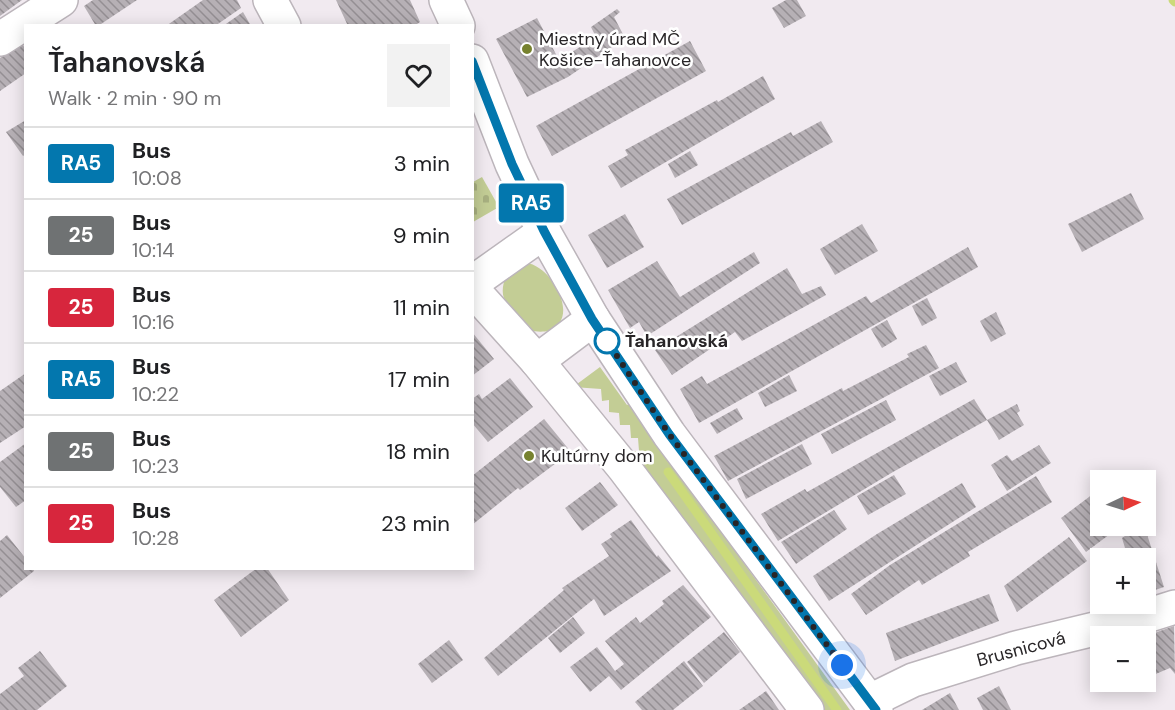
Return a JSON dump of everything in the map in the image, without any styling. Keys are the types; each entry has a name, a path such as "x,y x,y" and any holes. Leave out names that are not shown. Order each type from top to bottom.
{"street":[{"path":"0,39 61,0"},
{"path":"270,0 283,24"},
{"path":"446,0 457,24"},
{"path":"474,66 512,164 544,231 592,319 669,434 873,706"},
{"path":"474,282 544,231"},
{"path":"474,291 537,361 630,477 807,710"},
{"path":"537,361 592,319"},
{"name":"Brusnicová","path":"873,706 913,680 993,655 1175,607"}],"green space":[{"path":"482,177 499,207 474,221 474,181"},
{"path":"526,263 536,266 545,273 560,294 563,316 558,325 548,331 530,330 510,308 503,295 506,275"},
{"path":"600,367 627,405 632,402 699,501 850,710 823,710 777,643 728,578 626,452 639,451 638,438 631,438 630,425 620,425 619,413 609,412 609,400 602,401 601,389 573,387"}],"building":[{"path":"0,0 22,0 0,16"},
{"path":"93,0 137,0 101,24 95,24 84,6"},
{"path":"203,0 237,0 241,8 218,24 169,24"},
{"path":"336,0 410,0 420,22 417,24 347,24"},
{"path":"786,0 797,0 806,16 784,28 772,8"},
{"name":"Miestny úrad MČ Košice-Ťahanovce","path":"617,9 620,12 614,17 625,38 568,77 527,97 496,39 537,18 559,60 596,37 591,27"},
{"path":"243,12 250,24 226,24"},
{"path":"690,41 706,71 552,156 536,126"},
{"path":"21,43 24,47 24,74 0,91 0,58"},
{"path":"763,76 775,99 621,188 608,166 628,155 625,150"},
{"path":"24,121 24,155 23,156 6,132"},
{"path":"821,121 833,142 682,225 667,199 791,132 793,136"},
{"path":"690,151 698,165 675,178 668,164"},
{"path":"1131,193 1144,219 1082,252 1068,224"},
{"path":"625,214 644,247 607,268 588,235"},
{"path":"862,224 878,251 835,275 820,249"},
{"path":"968,247 978,267 699,423 680,389 702,376 707,384 866,296 871,303"},
{"path":"754,252 760,263 647,336 639,322 630,328 608,290 657,261 680,297"},
{"path":"787,268 802,294 821,286 826,295 742,341 735,332 672,375 655,350"},
{"path":"927,298 937,318 922,326 912,306"},
{"path":"996,312 1006,334 991,342 980,321"},
{"path":"887,320 897,339 882,348 871,329"},
{"path":"474,334 494,359 474,374"},
{"path":"926,345 939,368 728,481 714,456 842,388 843,391 909,357 907,354"},
{"path":"956,362 967,382 940,396 929,376"},
{"path":"24,374 24,427 0,443 0,391"},
{"path":"789,375 797,391 765,407 758,393"},
{"path":"510,378 533,407 488,442 474,425 474,398 479,394 482,399"},
{"path":"974,399 987,420 893,472 778,541 761,514 805,489 807,492"},
{"path":"886,400 896,420 832,454 821,434"},
{"path":"1017,404 1020,411 1017,413 1024,425 999,440 987,420"},
{"path":"737,408 743,419 717,434 710,423"},
{"path":"544,419 571,452 520,490 518,488 474,523 474,474"},
{"path":"24,444 24,501 16,507 0,487 0,462"},
{"path":"802,444 812,464 746,499 737,479"},
{"path":"1039,445 1051,463 1007,491 991,465 1007,455 1012,461"},
{"path":"894,475 906,494 868,515 857,496"},
{"path":"1036,476 1052,502 968,552 970,556 922,585 919,580 866,615 851,594 890,565"},
{"path":"600,482 618,505 582,531 565,508"},
{"path":"962,483 976,507 829,601 813,576"},
{"path":"1090,496 1090,536 1107,536 1086,552 1061,518"},
{"path":"834,510 847,529 796,564 781,542"},
{"path":"631,520 657,557 658,555 671,571 604,616 594,599 498,676 484,658 564,590 562,588 609,556 601,544 612,537 610,534"},
{"path":"7,535 24,556 24,570 34,571 0,598 0,541"},
{"path":"1148,536 1151,548 1125,548 1122,538"},
{"path":"1069,537 1087,561 1017,612 1004,586"},
{"path":"1156,562 1164,587 1156,590"},
{"path":"254,570 268,570 289,600 241,637 214,600"},
{"path":"683,585 711,617 621,690 609,676 590,692 570,667 597,647 615,671 624,664 605,641 636,617 640,623 664,604 662,601"},
{"path":"989,594 999,621 895,661 886,633"},
{"path":"573,617 585,633 560,653 548,638"},
{"path":"1174,626 1175,674 1170,668 1156,674 1156,632"},
{"path":"724,632 740,652 704,683 687,662"},
{"path":"449,640 463,660 432,683 418,664"},
{"path":"40,651 67,686 37,710 0,710 0,694 24,676 18,668"},
{"path":"684,661 703,686 673,710 642,710 635,702"},
{"path":"999,686 1011,710 983,710 977,698"},
{"path":"766,691 779,710 739,710"},
{"path":"950,693 959,710 922,710"}],"waterway":[{"path":"668,472 837,710"}],"bus line":[{"name":"RA5","path":"474,66 512,164 544,231 592,319 669,434 876,710"}],"place":[{"name":"Miestny úrad MČ Košice-Ťahanovce","path":"527,49"},
{"name":"Ťahanovská","path":"607,341"},
{"name":"Kultúrny dom","path":"529,456"}],"route":[{"path":"607,341 603,335 669,434 842,665"}]}
